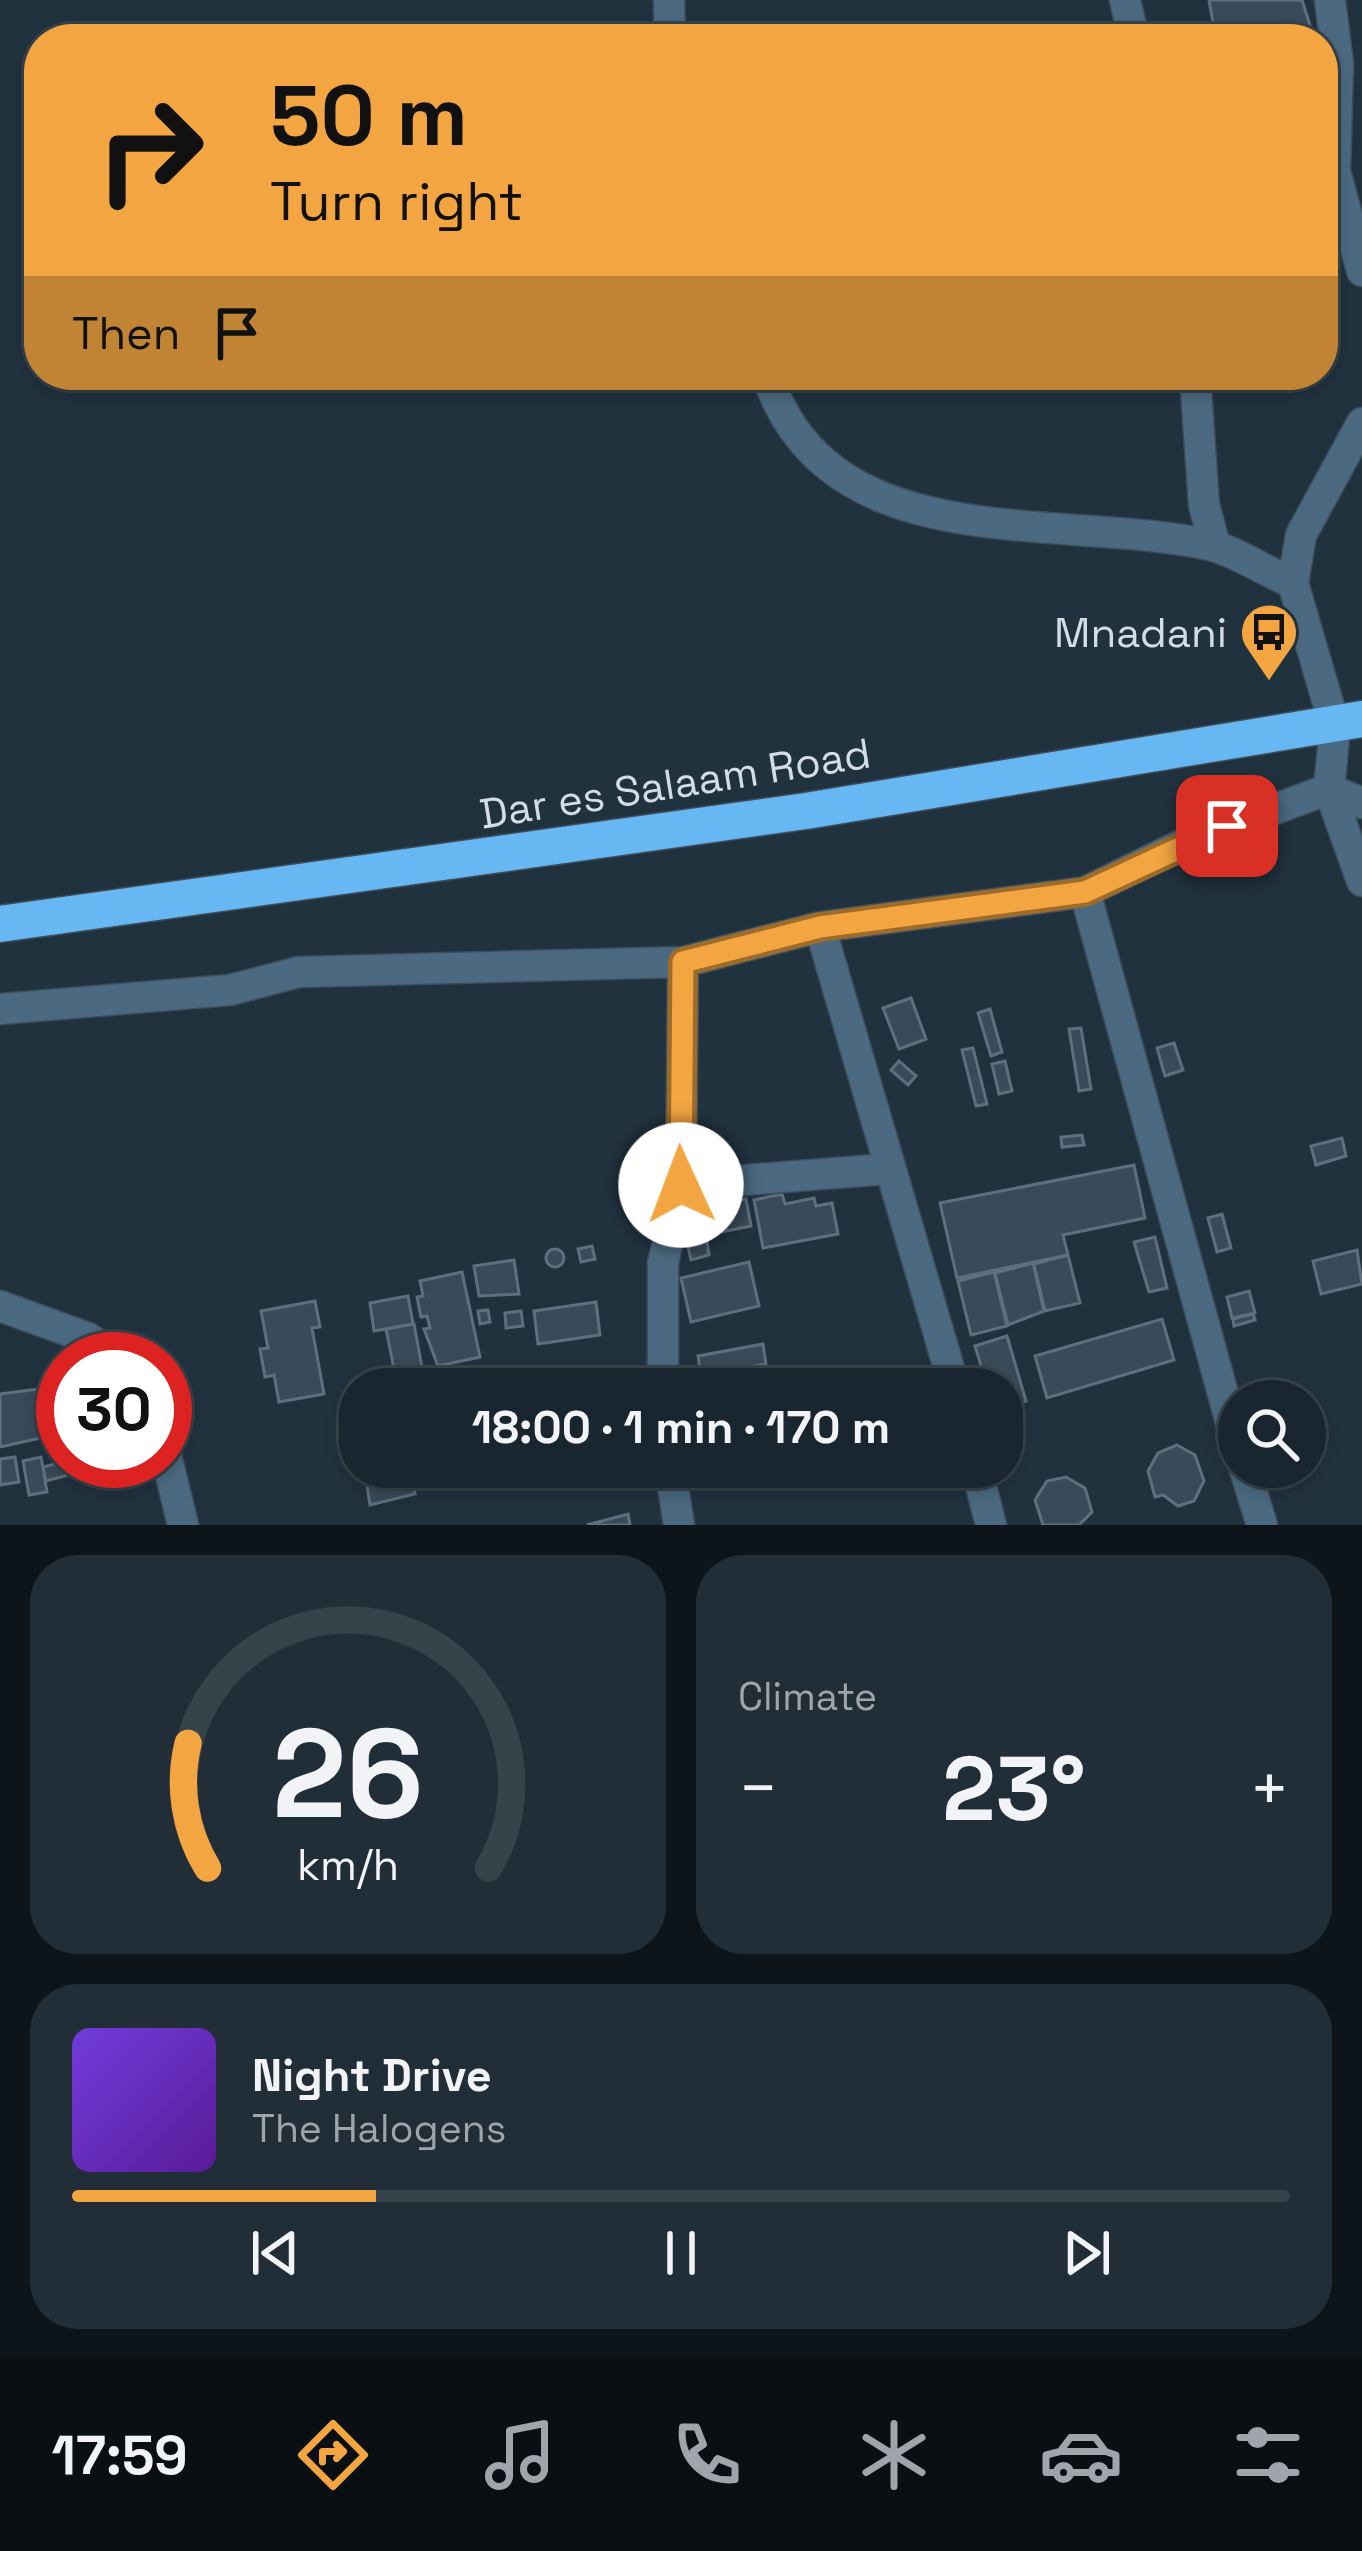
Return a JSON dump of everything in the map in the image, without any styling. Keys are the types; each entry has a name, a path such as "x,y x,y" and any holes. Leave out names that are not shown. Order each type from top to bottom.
{"highway":[{"name":"Dar es Salaam Road","path":"0,924 806,811 1232,738 1348,723"}],"street":[{"path":"1338,182 1362,271"},
{"path":"773,390 782,412 813,456 891,500 951,518 1030,530 1130,533 1215,546 1293,583"},
{"path":"1196,390 1204,505 1215,546"},
{"path":"1362,423 1301,535 1293,583 1348,723 1329,789 1362,881"},
{"path":"0,1009 230,991 299,972 683,962 820,927 1085,892 1189,841 1329,789 1362,802"},
{"path":"1085,892 1219,1380"},
{"path":"820,927 949,1368"},
{"path":"663,1368 663,1263 681,1185 683,962"},
{"path":"681,1185 887,1168"},
{"path":"0,1306 72,1332"},
{"path":"174,1488 183,1525"},
{"path":"673,1488 679,1525"},
{"path":"981,1488 991,1525"},
{"path":"1251,1488 1262,1525"}],"building":[{"path":"1209,0 1302,0 1310,24 1213,24"},
{"path":"911,998 926,1039 899,1049 883,1008"},
{"path":"990,1009 1002,1052 991,1056 978,1013"},
{"path":"1081,1028 1091,1089 1079,1091 1069,1029"},
{"path":"1174,1043 1183,1070 1165,1076 1157,1048"},
{"path":"973,1048 987,1104 976,1106 962,1050"},
{"path":"899,1061 916,1076 908,1085 891,1070"},
{"path":"1005,1061 1012,1091 999,1094 992,1064"},
{"path":"1082,1135 1084,1145 1062,1147 1061,1137"},
{"path":"1342,1138 1346,1156 1316,1165 1311,1146"},
{"path":"1134,1165 1145,1218 1063,1235 1068,1255 957,1278 940,1203"},
{"path":"782,1194 785,1204 814,1198 816,1206 832,1203 838,1234 763,1248 754,1200"},
{"path":"746,1199 751,1226 706,1235 709,1255 691,1260 686,1238 696,1208"},
{"path":"1222,1214 1231,1248 1217,1252 1208,1218"},
{"path":"1155,1237 1167,1288 1149,1292 1134,1242"},
{"path":"592,1246 595,1259 581,1262 578,1249"},
{"path":"555,1249 564,1258 555,1267 546,1258"},
{"path":"1357,1250 1362,1284 1321,1294 1313,1261"},
{"path":"1068,1255 1080,1303 1045,1311 1034,1264"},
{"path":"514,1260 519,1294 479,1296 474,1266"},
{"path":"749,1262 759,1306 691,1322 681,1278"},
{"path":"1033,1263 1044,1311 1008,1325 995,1273"},
{"path":"462,1272 480,1357 438,1366 424,1329 430,1328 427,1316 421,1317 420,1281"},
{"path":"994,1272 1007,1326 971,1335 958,1281"},
{"path":"1249,1291 1255,1313 1232,1318 1227,1297"},
{"path":"408,1296 413,1324 374,1331 370,1303"},
{"path":"315,1301 320,1327 312,1328 324,1394 279,1402 274,1375 265,1377 260,1349 268,1348 261,1311"},
{"path":"596,1302 600,1335 538,1344 534,1311"},
{"path":"488,1310 490,1322 480,1324 478,1311"},
{"path":"521,1311 523,1326 506,1328 505,1313"},
{"path":"1253,1314 1255,1320 1234,1326 1233,1319"},
{"path":"1162,1319 1174,1360 1047,1398 1035,1356"},
{"path":"414,1324 422,1368 394,1368 386,1329"},
{"path":"1007,1336 1016,1368 982,1368 975,1346"},
{"path":"763,1344 766,1364 700,1368 698,1356"},
{"path":"36,1389 36,1439 0,1447 0,1394"},
{"path":"1177,1445 1195,1455 1204,1481 1194,1501 1178,1506 1163,1495 1155,1497 1148,1471 1158,1453"},
{"path":"15,1457 19,1482 0,1485 0,1459"},
{"path":"36,1458 36,1488 47,1492 29,1495 23,1461"},
{"path":"1066,1477 1085,1488 1092,1512 1079,1525 1043,1525 1035,1500 1047,1481"},
{"path":"367,1488 414,1488 415,1494 370,1505"},
{"path":"628,1514 630,1525 587,1525"}],"place":[{"name":"Mnadani","path":"1269,683"}],"route":[{"path":"681,1185 683,962 820,927 1085,892 1227,826"}]}
